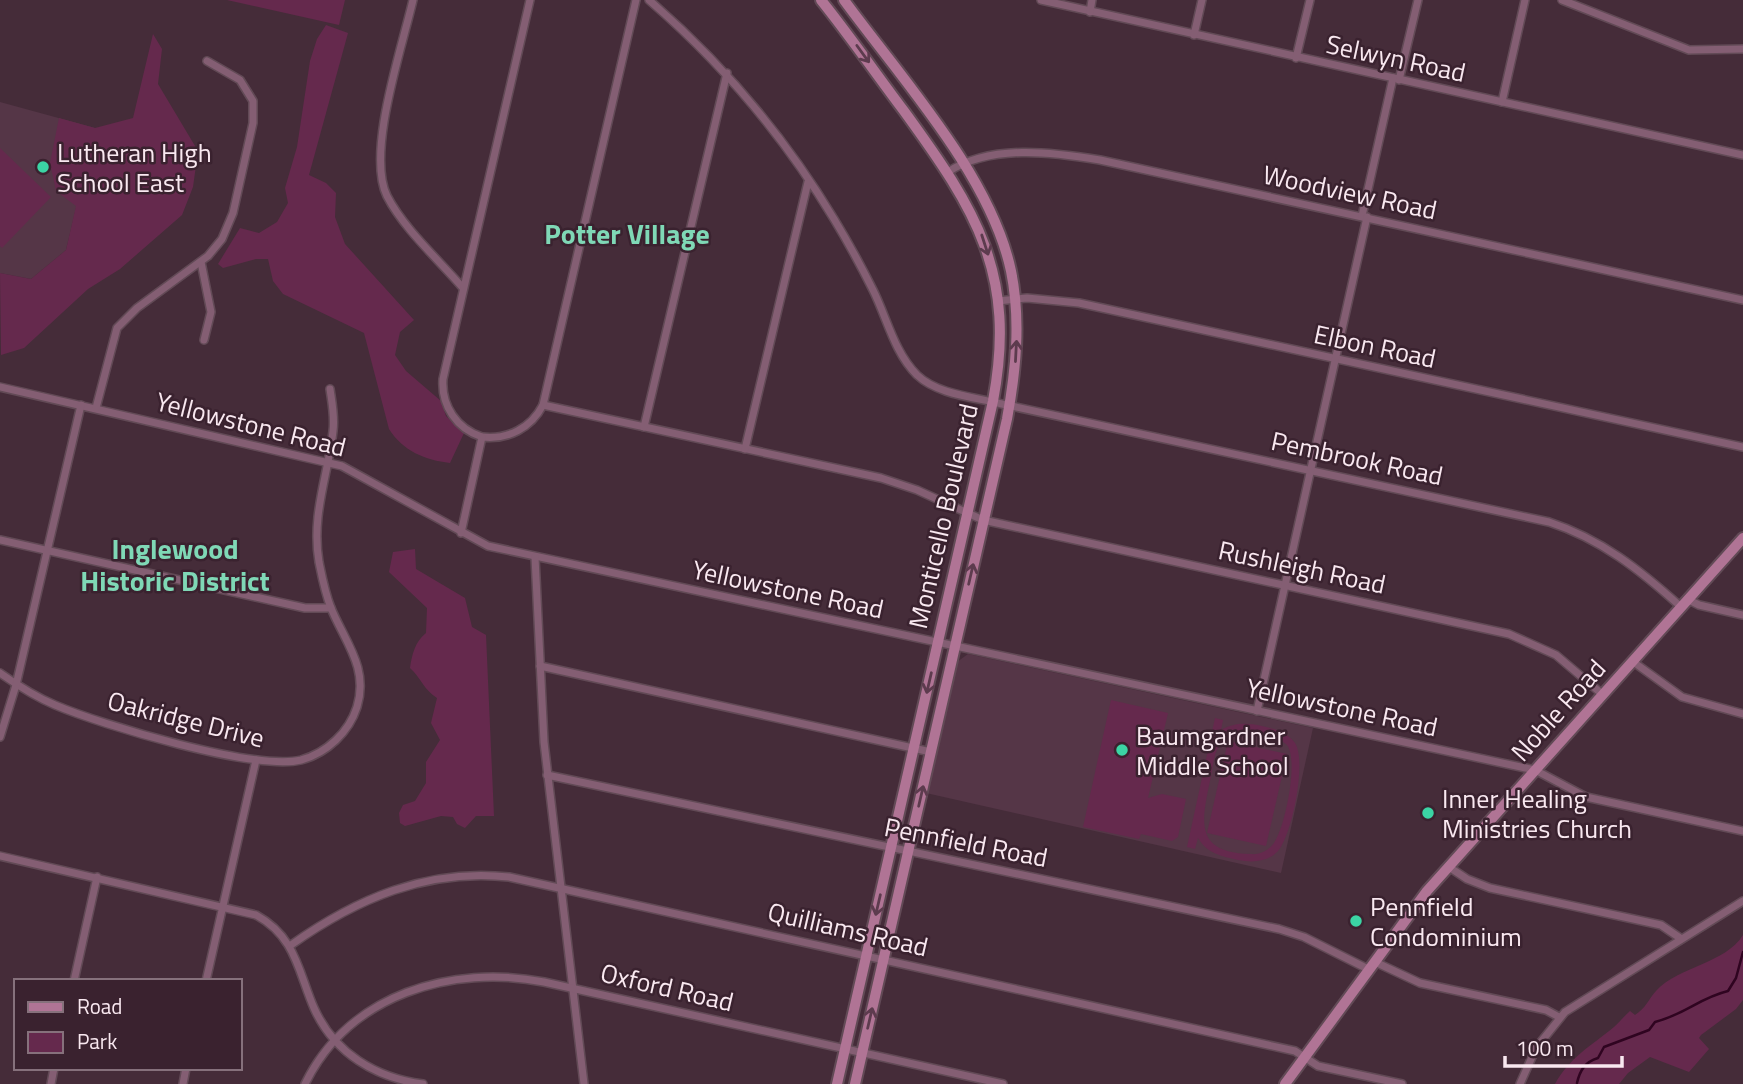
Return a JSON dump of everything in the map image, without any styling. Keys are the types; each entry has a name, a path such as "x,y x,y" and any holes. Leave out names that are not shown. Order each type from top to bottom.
{"main road":[{"name":"Monticello Boulevard","path":"837,1084 938,642 975,517 1001,403 1017,349 1014,298 1003,241 991,211 963,162 844,0"},
{"name":"Monticello Boulevard","path":"827,2 948,172 981,234 992,269 997,300 1001,403 975,517 955,646 855,1084"},
{"name":"Noble Road","path":"1285,1084 1448,867 1743,538"}],"street":[{"path":"413,0 380,148 381,177 396,211 463,288"},
{"path":"530,0 446,363 443,393 448,408 458,423 482,437 516,432 533,421 543,405 636,0"},
{"name":"Pembrook Road","path":"649,0 727,74 808,182 853,253 899,350 912,368 937,388 1565,527 1624,558 1684,603"},
{"name":"Selwyn Road","path":"1041,0 1743,155"},
{"path":"1090,12 1093,0"},
{"path":"1194,35 1202,0"},
{"path":"1296,58 1310,0"},
{"path":"1257,710 1336,359 1364,217 1396,79 1418,0"},
{"path":"1502,102 1525,0"},
{"path":"1562,0 1689,50 1743,50"},
{"path":"96,408 117,328 137,308 201,262 222,239 233,213 254,108 240,80 207,61"},
{"path":"644,427 727,74"},
{"name":"Woodview Road","path":"948,172 963,162 1022,153 1080,157 1743,300"},
{"path":"745,449 808,182"},
{"path":"201,262 211,312 204,340"},
{"name":"Elbon Road","path":"997,300 1014,298 1079,303 1743,447"},
{"name":"Yellowstone Road","path":"0,387 326,461 355,472 488,546 1535,769 1586,797 1743,831"},
{"name":"Oakridge Drive","path":"0,673 16,685 54,705 119,727 256,760 285,762 309,757 332,744 351,720 359,695 359,668 331,608 321,572 316,531 334,426 330,389"},
{"path":"0,737 16,685 81,405"},
{"name":"Rushleigh Road","path":"543,405 881,478 917,490 975,517 1516,636 1556,655 1602,694"},
{"path":"461,533 482,437"},
{"path":"0,540 305,608 331,608"},
{"path":"535,556 547,775 584,1084"},
{"path":"1684,603 1743,615"},
{"path":"1632,661 1682,697 1743,714"},
{"path":"540,666 931,752"},
{"path":"206,979 256,760"},
{"name":"Pennfield Road","path":"547,775 1290,931 1420,983 1546,1010 1559,1017"},
{"path":"0,856 223,906 261,918 291,945 314,1007 335,1041 360,1062 400,1082 424,1084"},
{"path":"1448,867 1467,879 1496,890 1658,924 1670,929 1680,938"},
{"name":"Quilliams Road","path":"291,945 352,906 386,892 430,880 490,876 561,887 1295,1051 1318,1066 1402,1084"},
{"path":"74,979 97,877"},
{"path":"1520,1084 1533,1053 1559,1017 1575,1004 1743,901"},
{"name":"Oxford Road","path":"305,1084 335,1041 380,1005 415,988 444,979 475,975 509,976 573,988 1003,1084"}],"shaded area":[{"name":"Lutheran High School East","path":"0,102 95,128 66,250 31,279 0,273"},
{"name":"Baumgardner Middle School","path":"968,654 1313,728 1281,873 926,793 957,662"}],"green space":[{"path":"227,0 345,0 339,25"},
{"path":"326,25 348,33 309,175 326,183 336,193 335,217 345,244 414,320 400,332 395,355 406,371 441,401 446,416 464,433 450,463 415,453 401,443 389,429 364,333 283,294 273,281 268,259 256,259 223,268 218,264 240,228 259,233 277,222 288,203 285,188 297,147 310,61 317,39"},
{"path":"153,34 162,49 158,84 198,151 193,187 182,215 120,269 88,289 24,348 1,355 0,273 31,279 66,250 76,206 56,191 50,163 59,118 95,128 133,118"},
{"path":"0,148 51,197 2,248 0,246"},
{"path":"415,549 416,569 465,598 472,627 486,635 494,816 476,816 465,828 457,824 453,817 441,816 405,826 400,823 399,813 403,805 415,801 426,783 426,762 440,740 431,723 437,698 410,668 419,640 426,633 427,608 389,572 393,552"},
{"path":"1111,700 1168,713 1148,798 1162,794 1186,799 1178,837 1172,841 1141,834 1139,839 1083,827"},
{"path":"1215,718 1223,720 1221,730 1236,724 1251,724 1276,730 1292,739 1298,752 1299,781 1293,815 1278,851 1260,861 1249,861 1215,854 1198,838 1195,849 1187,847","holes":["1252,732 1273,737 1287,745 1292,765 1289,794 1278,835 1270,848 1254,854 1220,848 1211,842 1204,822 1217,749 1225,738 1234,733"]},
{"path":"1228,741 1287,754 1266,846 1207,833"},
{"path":"1743,935 1743,1000 1736,1009 1701,1035 1699,1038 1709,1049 1689,1072 1650,1057 1628,1073 1619,1084 1555,1084 1574,1059 1630,1011 1635,1015 1666,983 1714,959 1735,945"}],"waterway":[{"path":"1577,1083 1584,1067 1598,1058 1604,1047 1649,1030 1655,1022 1728,991 1736,978 1743,952"}],"place":[{"name":"Lutheran High School East","path":"43,167"},
{"name":"Baumgardner Middle School","path":"1122,750"},
{"name":"Inner Healing Ministries Church","path":"1428,813"},
{"name":"Pennfield Condominium","path":"1356,921"}],"district":[{"name":"Potter Village","path":"627,233"},
{"name":"Inglewood Historic District","path":"175,564"}]}
